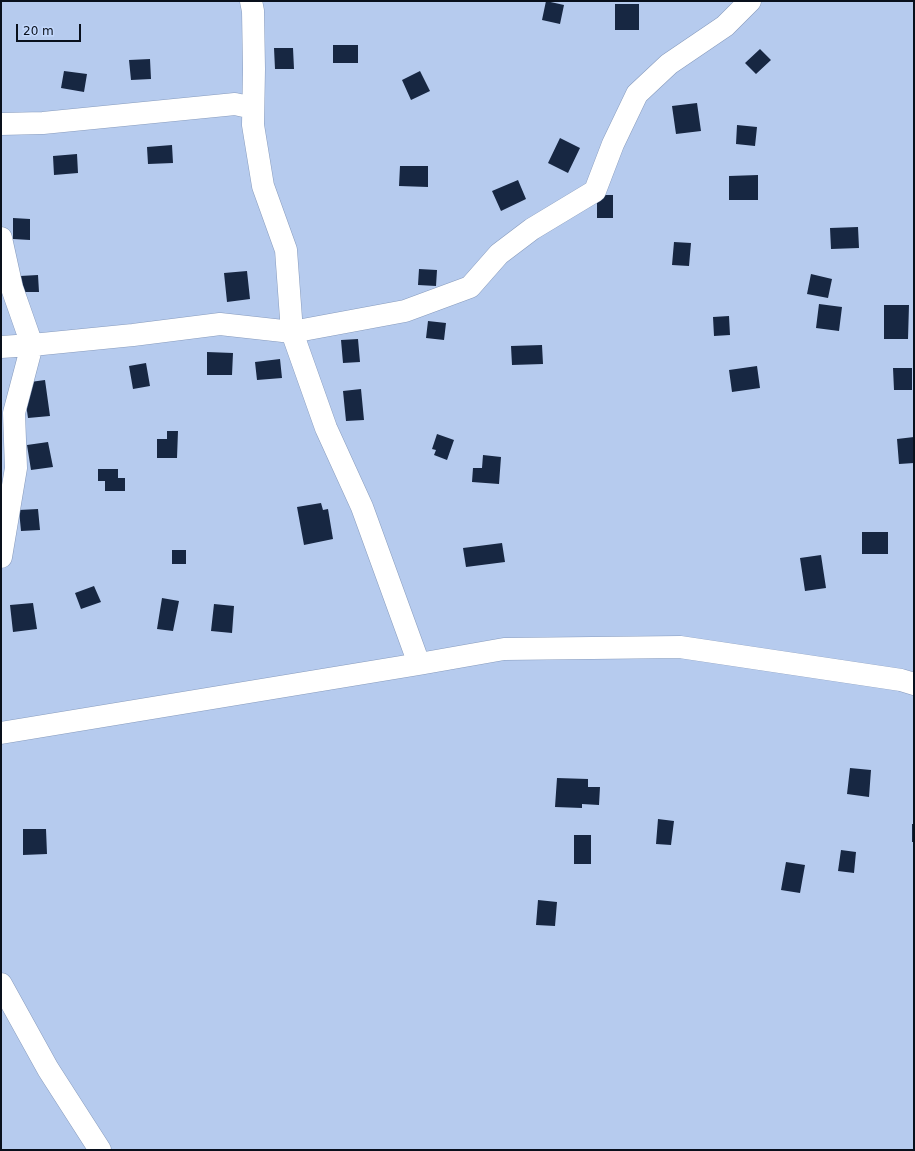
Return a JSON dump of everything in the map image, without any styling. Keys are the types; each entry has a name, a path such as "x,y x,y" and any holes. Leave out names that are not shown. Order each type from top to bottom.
{"street":[{"path":"251,1 253,12 254,62 253,125 262,186 286,250 292,332 326,428 362,507 419,664"},
{"path":"1,347 133,335 220,324 292,332 405,311 470,287 504,250 532,229 595,192 613,144 637,94 669,64 725,26 750,1"},
{"path":"1,124 43,123 235,104 253,108"},
{"path":"1,238 12,288 32,345 14,413 16,468 1,557"},
{"path":"1,733 504,649 680,647 901,680 914,684"},
{"path":"1,984 48,1069 100,1150"}],"building":[{"path":"546,1 564,5 560,24 542,20"},
{"path":"615,4 639,4 639,30 615,30"},
{"path":"333,45 358,45 358,63 333,63"},
{"path":"274,48 293,48 294,69 275,69"},
{"path":"760,49 771,60 756,74 745,63"},
{"path":"150,59 151,79 131,80 129,60"},
{"path":"64,71 87,74 84,92 61,88"},
{"path":"420,71 430,91 411,100 402,80"},
{"path":"697,103 701,131 676,134 672,106"},
{"path":"737,125 757,127 755,146 736,144"},
{"path":"560,138 580,148 568,173 548,163"},
{"path":"172,145 173,163 148,164 147,147"},
{"path":"77,154 78,173 54,175 53,156"},
{"path":"400,166 428,166 428,187 399,186"},
{"path":"758,175 758,200 729,200 729,176"},
{"path":"518,180 526,199 501,211 492,191"},
{"path":"597,195 613,195 613,218 597,218"},
{"path":"13,218 30,219 30,240 13,239"},
{"path":"858,227 859,248 831,249 830,228"},
{"path":"674,242 691,243 689,266 672,265"},
{"path":"419,269 437,270 436,286 418,285"},
{"path":"247,271 250,299 227,302 224,273"},
{"path":"811,274 832,279 828,298 807,294"},
{"path":"38,275 39,292 20,292 20,276"},
{"path":"819,304 842,307 839,331 816,328"},
{"path":"884,305 909,305 908,339 884,339"},
{"path":"729,316 730,335 714,336 713,317"},
{"path":"428,321 446,323 444,340 426,338"},
{"path":"358,339 360,362 343,363 341,340"},
{"path":"542,345 543,364 512,365 511,346"},
{"path":"207,352 233,353 232,375 207,375"},
{"path":"280,359 282,378 257,380 255,362"},
{"path":"146,363 150,386 133,389 129,366"},
{"path":"757,366 760,388 732,392 729,370"},
{"path":"893,368 912,368 912,390 894,390"},
{"path":"45,380 50,416 28,418 23,383"},
{"path":"361,389 364,420 346,421 343,391"},
{"path":"167,431 178,431 177,458 157,458 157,439 167,439"},
{"path":"437,434 454,440 447,460 434,455 436,450 432,449"},
{"path":"914,437 914,463 899,464 897,439"},
{"path":"48,442 53,467 31,470 27,445"},
{"path":"483,455 501,457 499,484 472,482 473,468 482,468"},
{"path":"98,469 118,469 118,478 125,478 125,491 105,491 105,481 98,481"},
{"path":"321,503 323,510 328,509 333,539 304,545 297,507"},
{"path":"38,509 40,530 21,531 19,510"},
{"path":"862,532 888,532 888,554 862,554"},
{"path":"502,543 505,562 466,567 463,548"},
{"path":"172,550 186,550 186,564 172,564"},
{"path":"821,555 826,588 805,591 800,558"},
{"path":"94,586 101,602 81,609 75,593"},
{"path":"162,598 179,601 173,631 157,629"},
{"path":"33,603 37,629 13,632 10,605"},
{"path":"214,604 234,606 232,633 211,631"},
{"path":"850,768 871,770 869,797 847,794"},
{"path":"557,778 588,779 588,787 600,787 599,805 582,804 582,808 555,807"},
{"path":"658,819 674,821 671,845 656,844"},
{"path":"912,824 914,824 914,842 912,842"},
{"path":"23,829 46,829 47,854 23,855"},
{"path":"574,835 591,835 591,864 574,864"},
{"path":"841,850 856,852 854,873 838,871"},
{"path":"786,862 805,865 800,893 781,890"},
{"path":"538,900 557,902 555,926 536,925"}]}
